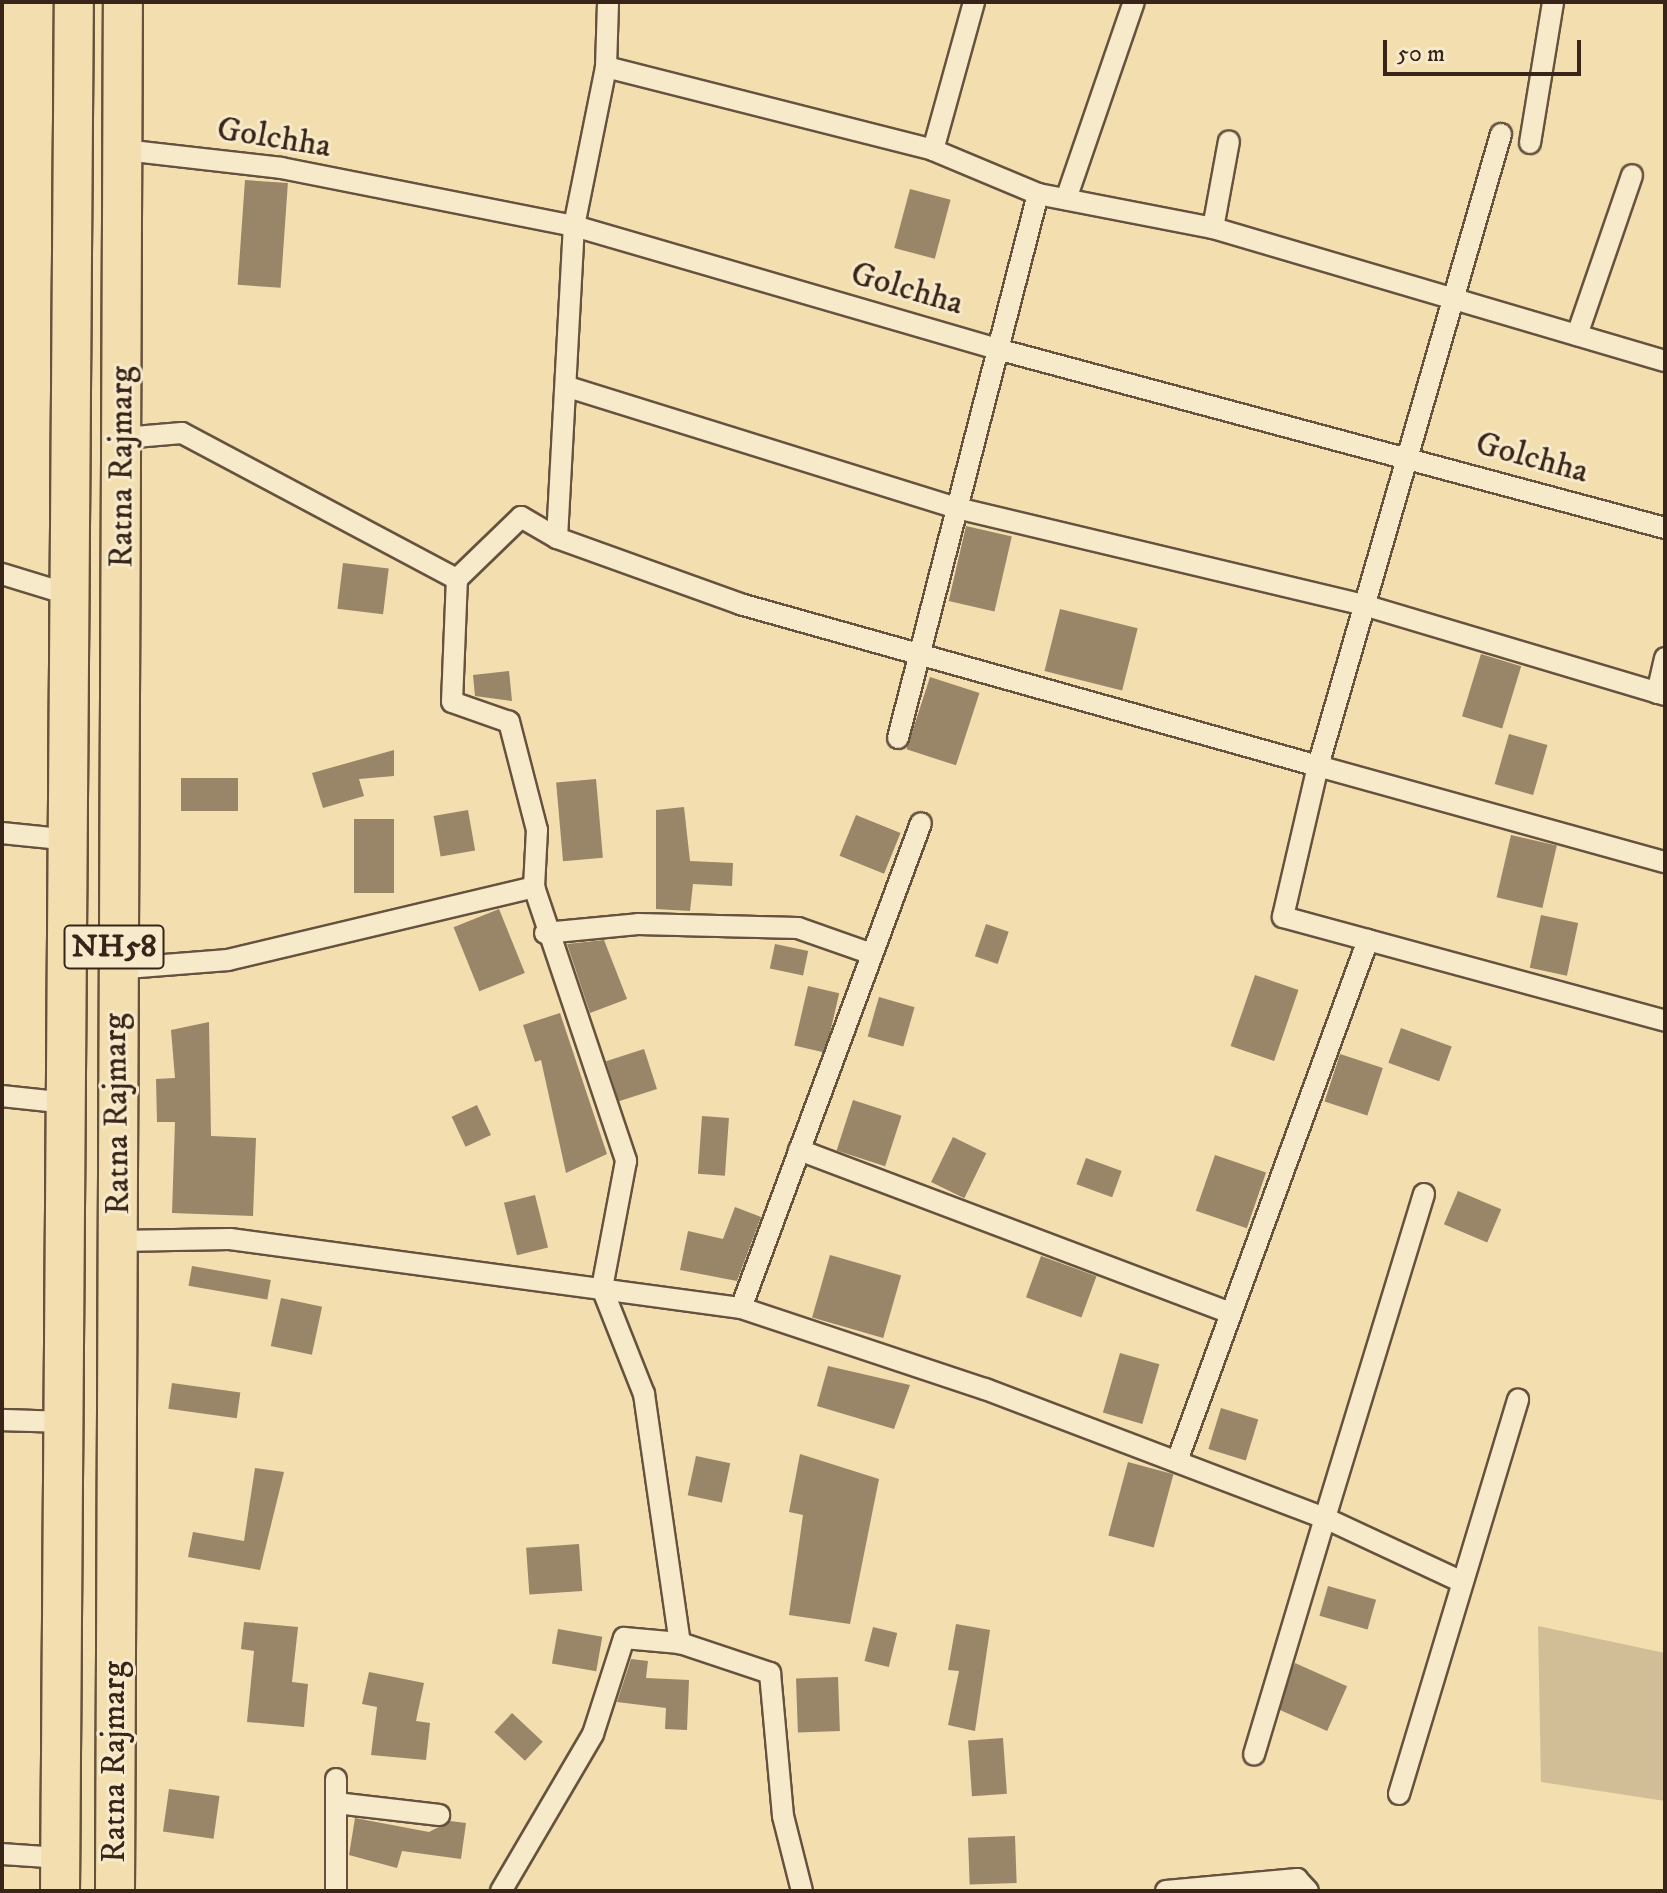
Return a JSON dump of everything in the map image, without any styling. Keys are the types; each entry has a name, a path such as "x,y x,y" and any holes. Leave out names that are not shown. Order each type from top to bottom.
{"highway":[{"name":"Ratna Rajmarg","path":"60,1874 74,596 74,2"},
{"name":"Ratna Rajmarg","path":"115,1891 118,1241 114,969 123,438 123,2"}],"street":[{"path":"557,538 568,387 574,226 606,67 608,2"},
{"path":"933,150 974,2"},
{"path":"1066,199 1134,2"},
{"path":"1530,143 1553,2"},
{"path":"606,67 933,150 1038,194 1213,228 1665,361"},
{"path":"1501,134 1454,300 1404,456 1367,606 1318,766 1283,917 1665,1021"},
{"path":"1213,228 1229,141"},
{"name":"Golchha","path":"124,150 281,168 574,226 997,349 1665,528"},
{"path":"1577,335 1632,175"},
{"path":"898,738 915,656 957,508 1038,194"},
{"path":"568,387 957,508 1367,606 1661,694 1665,658"},
{"path":"123,438 182,433 457,579"},
{"path":"680,1643 644,1394 602,1288 626,1161 545,933 534,887 537,830 509,722 452,702 457,579 521,517 557,538 915,656 1665,862"},
{"path":"2,574 74,596"},
{"path":"741,1308 921,823"},
{"path":"2,833 71,840"},
{"path":"114,969 228,960 534,887"},
{"path":"545,933 638,924 798,928 872,954"},
{"path":"1177,1461 1216,1365 1227,1312 1368,940"},
{"path":"2,1096 67,1103"},
{"path":"799,1150 1227,1312"},
{"path":"1254,1755 1424,1194"},
{"path":"118,1241 230,1239 741,1308 1177,1461 1325,1518 1462,1582"},
{"path":"1399,1794 1518,1400"},
{"path":"2,1420 64,1422"},
{"path":"501,1891 593,1734 624,1638 680,1643 770,1673 783,1816 802,1891"},
{"path":"336,1779 336,1891"},
{"path":"336,1803 439,1815"},
{"path":"2,1854 60,1874"},
{"path":"1166,1891 1297,1879 1308,1891"}],"shaded area":[{"path":"1538,1626 1665,1653 1665,1801 1541,1782"}],"building":[{"path":"245,180 288,183 281,288 238,285"},
{"path":"910,189 951,200 935,259 894,248"},
{"path":"966,526 1012,537 994,612 949,601"},
{"path":"343,563 389,569 383,614 337,609"},
{"path":"1060,609 1138,628 1122,690 1045,671"},
{"path":"1481,654 1521,666 1502,728 1462,716"},
{"path":"509,671 512,701 475,696 473,675"},
{"path":"930,677 979,693 956,765 907,749"},
{"path":"1509,734 1547,745 1533,795 1495,784"},
{"path":"394,750 394,776 359,779 364,796 323,808 312,773"},
{"path":"181,778 238,778 238,811 181,811"},
{"path":"596,779 603,858 563,861 556,782"},
{"path":"684,807 690,861 733,863 732,886 693,884 690,911 656,909 656,810"},
{"path":"468,810 475,850 441,856 434,816"},
{"path":"856,815 901,833 884,874 840,856"},
{"path":"354,819 394,819 394,893 354,893"},
{"path":"1511,835 1557,846 1542,908 1497,897"},
{"path":"499,909 525,973 479,991 454,927"},
{"path":"1541,915 1578,923 1567,976 1530,968"},
{"path":"986,924 1009,932 998,964 975,956"},
{"path":"604,940 627,999 590,1013 567,944"},
{"path":"775,944 808,951 803,976 770,968"},
{"path":"1255,975 1298,990 1274,1061 1231,1046"},
{"path":"808,986 839,993 825,1053 794,1045"},
{"path":"879,997 915,1007 903,1047 868,1036"},
{"path":"560,1013 607,1154 566,1173 541,1060 535,1062 523,1025"},
{"path":"209,1022 211,1136 256,1138 253,1216 172,1213 175,1122 157,1122 156,1079 175,1078 171,1030"},
{"path":"1401,1028 1452,1046 1439,1081 1388,1063"},
{"path":"644,1049 657,1089 619,1101 606,1061"},
{"path":"1340,1054 1383,1068 1367,1115 1325,1102"},
{"path":"853,1100 902,1116 885,1166 837,1150"},
{"path":"477,1105 491,1135 466,1147 452,1117"},
{"path":"702,1116 729,1118 725,1176 698,1174"},
{"path":"953,1137 986,1153 964,1198 931,1182"},
{"path":"1215,1155 1266,1173 1247,1228 1196,1211"},
{"path":"1086,1158 1122,1171 1112,1197 1076,1184"},
{"path":"1458,1191 1501,1209 1487,1243 1444,1224"},
{"path":"535,1195 548,1247 517,1255 504,1203"},
{"path":"735,1207 761,1217 737,1281 680,1270 688,1231 723,1239"},
{"path":"830,1255 901,1275 883,1338 812,1317"},
{"path":"1041,1256 1096,1276 1081,1318 1026,1297"},
{"path":"192,1266 271,1280 267,1300 189,1286"},
{"path":"281,1298 322,1307 312,1355 271,1346"},
{"path":"1120,1353 1159,1364 1142,1424 1103,1413"},
{"path":"828,1366 910,1385 894,1429 817,1406"},
{"path":"172,1383 240,1393 237,1418 168,1409"},
{"path":"1221,1408 1258,1419 1246,1461 1208,1449"},
{"path":"800,1454 879,1479 850,1624 789,1615 803,1515 789,1512"},
{"path":"696,1456 730,1463 722,1502 688,1495"},
{"path":"1128,1462 1173,1474 1154,1548 1108,1535"},
{"path":"255,1468 284,1472 260,1570 188,1557 193,1532 244,1541"},
{"path":"579,1544 582,1591 529,1595 526,1548"},
{"path":"1328,1586 1376,1600 1368,1630 1319,1616"},
{"path":"244,1622 298,1627 292,1682 308,1684 304,1727 247,1722 254,1651 241,1649"},
{"path":"956,1624 990,1630 975,1731 948,1725 959,1671 948,1670"},
{"path":"873,1627 897,1633 889,1667 865,1661"},
{"path":"558,1629 602,1637 596,1671 552,1663"},
{"path":"631,1659 648,1661 646,1678 689,1680 687,1730 665,1729 666,1708 617,1702"},
{"path":"1295,1663 1347,1686 1327,1731 1275,1708"},
{"path":"369,1672 424,1683 416,1721 430,1723 426,1760 371,1755 377,1707 362,1704"},
{"path":"838,1677 840,1731 798,1732 796,1678"},
{"path":"512,1713 543,1742 525,1761 494,1732"},
{"path":"1003,1738 1007,1794 972,1796 968,1740"},
{"path":"169,1789 220,1796 214,1839 163,1832"},
{"path":"355,1818 429,1832 450,1821 466,1823 461,1859 402,1851 397,1868 349,1855"},
{"path":"1015,1836 1017,1883 970,1885 968,1838"}]}
